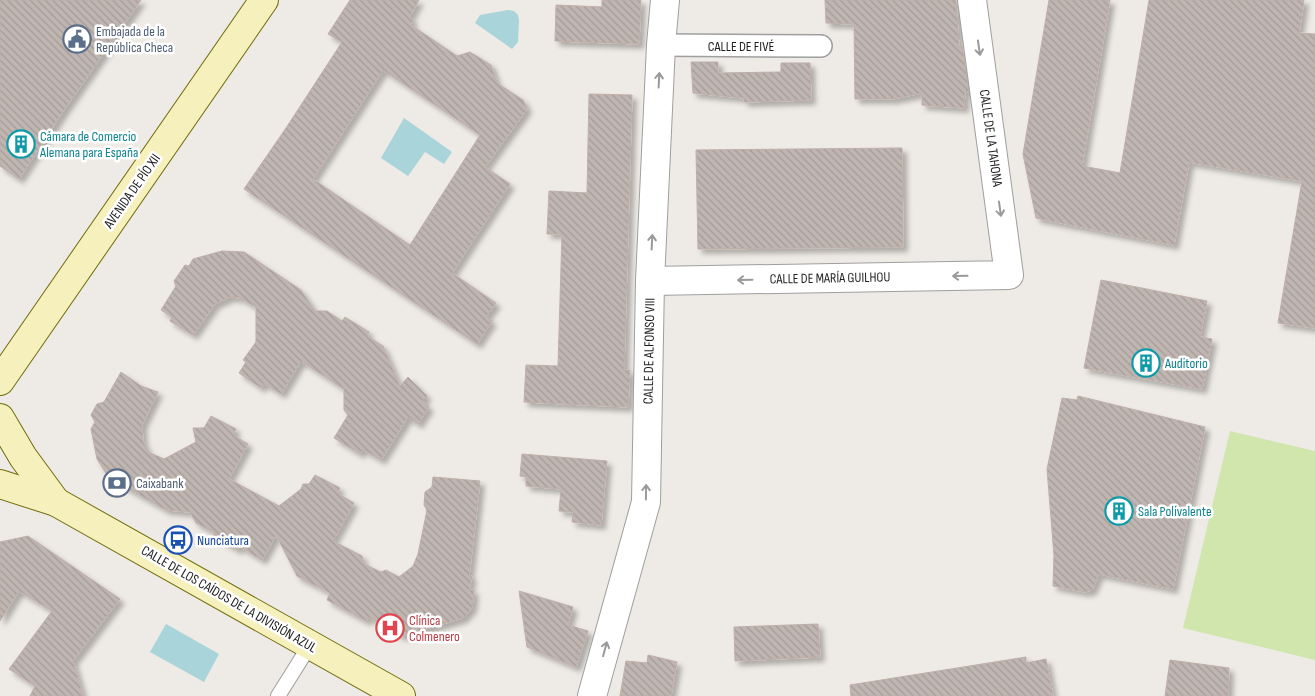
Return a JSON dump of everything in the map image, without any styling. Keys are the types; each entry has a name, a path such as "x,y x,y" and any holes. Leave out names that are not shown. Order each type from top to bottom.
{"main road":[{"name":"AVENIDA DE PÍO XII","path":"0,381 264,0"},
{"path":"0,418 22,457 1,484"},
{"name":"CALLE DE LOS CAÍDOS DE LA DIVISIÓN AZUL","path":"22,457 56,502"},
{"name":"CALLE DE LOS CAÍDOS DE LA DIVISIÓN AZUL","path":"1,484 56,502 401,696"}],"street":[{"name":"CALLE DE ALFONSO VIII","path":"592,696 646,502 650,281 661,45 665,0"},
{"name":"CALLE DE LA TAHONA","path":"972,0 1009,275"},
{"name":"CALLE DE FIVÉ","path":"661,45 821,46"},
{"name":"CALLE DE MARÍA GUILHOU","path":"650,281 1009,275"}],"lane":[{"path":"278,696 310,645"}],"green space":[{"path":"1230,431 1315,451 1315,660 1183,628"}],"water":[{"path":"508,10 514,11 518,15 519,20 518,42 512,49 475,23 480,15"},
{"path":"404,118 452,152 444,164 425,152 408,176 381,158"},
{"path":"166,624 219,654 204,682 150,652"}],"building":[{"path":"0,0 141,0 64,110 19,179 0,166"},
{"path":"350,0 419,0 409,18 413,20 411,25 457,56 470,52 491,65 497,83 523,100 527,109 485,167 510,184 452,273 496,303 486,317 492,321 477,344 244,189 342,42 328,34","holes":["383,70 480,135 410,245 313,179"]},
{"path":"602,0 641,0 639,44 555,41 556,5 602,7"},
{"path":"825,0 956,0 959,47 962,46 969,92 965,91 964,108 922,105 922,93 893,99 855,99 854,24 826,23"},
{"path":"1049,0 1110,0 1082,166 1120,173 1149,0 1304,0 1299,33 1315,34 1315,328 1278,323 1302,181 1189,162 1174,245 1036,218 1023,154"},
{"path":"691,62 718,62 718,73 781,72 781,63 810,63 811,100 744,102 744,98 693,93"},
{"path":"589,94 632,95 624,370 630,370 628,407 524,402 526,365 558,366 562,234 547,234 549,191 587,193"},
{"path":"902,148 903,247 698,249 696,150"},
{"path":"222,251 244,252 301,290 315,311 327,311 342,321 345,317 369,332 367,336 383,346 400,386 408,377 427,396 422,401 429,407 418,424 408,417 381,460 362,449 360,454 334,438 348,415 344,410 344,389 301,361 281,394 264,383 261,388 239,373 246,362 243,360 256,342 256,307 240,298 230,297 215,304 193,335 170,321 172,317 161,310 176,286 174,281 185,265 189,266 193,259"},
{"name":"Auditorio","path":"1101,280 1207,301 1200,337 1212,339 1202,389 1084,368"},
{"path":"121,372 141,386 158,392 142,425 143,441 148,452 164,459 196,442 193,428 204,428 211,416 236,429 233,435 248,444 229,479 279,506 301,489 303,484 309,484 315,475 340,488 337,493 354,503 333,541 362,556 364,564 381,572 386,570 399,577 413,566 418,554 427,510 424,505 425,492 432,487 433,477 480,481 469,577 472,576 469,590 474,590 472,608 463,618 402,636 368,617 366,621 327,600 330,593 297,576 276,535 262,560 239,546 238,550 213,536 215,533 196,523 190,512 166,510 109,478 97,459 91,429 95,422 91,415 97,404 104,402"},
{"name":"Sala Polivalente","path":"1078,396 1205,427 1173,589 1099,574 1092,590 1085,592 1053,586 1054,555 1047,469 1062,398 1077,400"},
{"path":"522,454 607,461 601,525 572,522 573,512 559,511 561,489 526,486 526,477 520,476"},
{"path":"28,536 120,599 73,661 83,696 30,696 35,686 9,669 52,611 19,591 0,621 0,542"},
{"path":"519,591 573,607 568,625 588,631 576,667 527,647"},
{"path":"818,624 820,657 735,661 734,627"},
{"path":"648,655 677,662 671,696 620,696 626,661 647,663"},
{"path":"1026,657 1026,663 1046,659 1053,696 851,696 850,685"},
{"path":"1170,660 1229,668 1228,696 1165,696"}],"place":[{"name":"Embajada de la República Checa","path":"77,39"},
{"name":"Cámara de Comercio Alemana para España","path":"21,144"},
{"name":"Auditorio","path":"1146,363"},
{"name":"Caixabank","path":"117,483"},
{"name":"Sala Polivalente","path":"1119,511"},
{"name":"Nunciatura","path":"178,540"},
{"name":"Clínica Colmenero","path":"390,628"}]}
